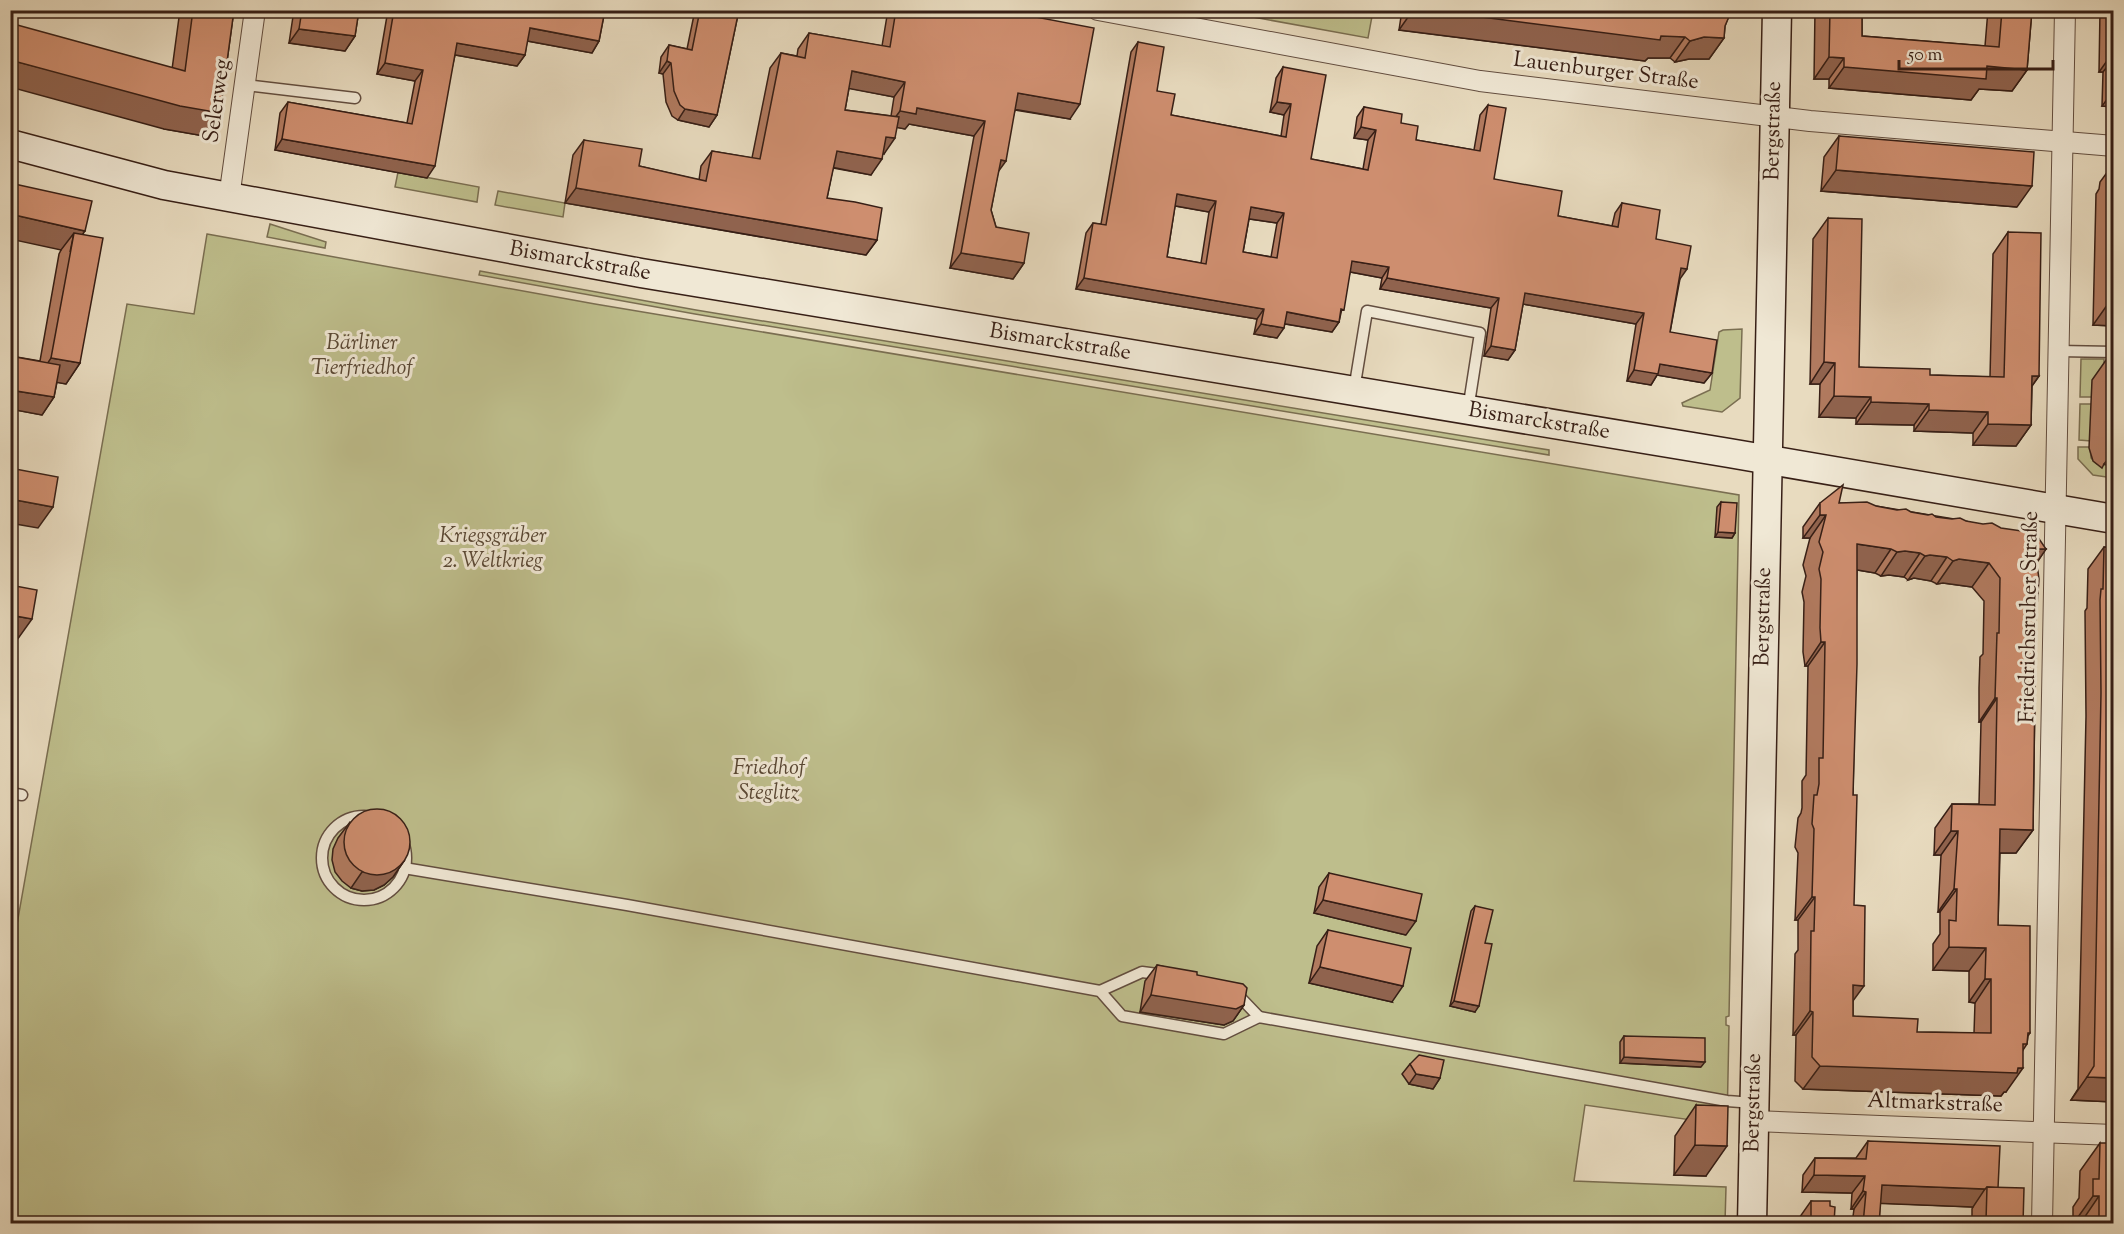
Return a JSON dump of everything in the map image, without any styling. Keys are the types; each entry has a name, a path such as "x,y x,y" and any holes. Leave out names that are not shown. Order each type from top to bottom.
{"street":[{"name":"Selerweg","path":"229,198 255,10"},
{"name":"Lauenburger Straße","path":"1098,10 1480,81 1774,116 2114,146"},
{"name":"Bergstraße","path":"1752,1224 1777,10"},
{"name":"Friedrichsruher Straße","path":"2042,1224 2065,10"},
{"name":"Bismarckstraße","path":"10,144 136,179 229,198 664,277 2114,519"},
{"name":"Altmarkstraße","path":"1754,1112 2114,1135"}],"lane":[{"path":"245,85 355,98"},
{"path":"1353,391 1367,311 1480,333 1467,410"},
{"path":"2059,351 2114,352"},
{"path":"10,793 22,795"},
{"path":"352,817 378,818 399,834 404,846 404,868 393,888 381,896 367,900 353,899 331,885 321,861 323,847 330,832 340,823 352,817"},
{"path":"404,868 627,905 1100,991 1142,972 1176,977"},
{"path":"1228,985 1259,1017 1727,1101 1754,1112"},
{"path":"1100,991 1122,1016 1224,1034 1259,1017"}],"green space":[{"path":"1373,10 1368,38 1220,11"},
{"path":"398,172 479,187 477,202 395,187"},
{"path":"498,191 565,203 563,217 495,205"},
{"path":"270,224 326,242 325,248 267,237"},
{"name":"Friedhof Steglitz","path":"207,234 595,304 1739,495 1729,1016 1726,1017 1726,1025 1729,1026 1727,1125 1585,1105 1574,1181 1726,1187 1725,1223 11,1224 11,958 127,304 194,314"},
{"path":"480,271 696,310 1549,450 1549,455 695,314 479,275"},
{"path":"1742,329 1740,398 1722,412 1683,406 1682,403 1710,390 1719,332"},
{"path":"2081,359 2104,359 2104,381 2092,397 2080,397"},
{"path":"2080,404 2092,404 2091,441 2079,440"},
{"path":"2078,447 2090,447 2091,458 2097,464 2113,466 2113,478 2093,475 2078,459"}],"building":[{"path":"193,10 234,10 220,113 180,106 10,60 10,23 185,71"},
{"path":"302,10 359,10 355,36 299,29"},
{"path":"394,10 605,10 599,41 530,28 525,55 457,43 435,166 282,139 288,102 412,124 423,70 385,63"},
{"path":"700,10 739,10 717,115 685,109 680,105 674,91 671,63 667,61 669,45 692,50"},
{"path":"896,10 999,10 1094,28 1080,104 1018,93 1006,161 1001,160 991,210 996,227 1029,233 1024,263 961,253 985,121 917,108 916,114 900,111 905,82 852,71 845,110 899,117 895,138 886,137 882,159 837,151 827,198 882,208 877,240 576,188 584,140 642,149 639,166 706,181 712,151 760,159 781,53 805,58 809,33 890,47"},
{"path":"1427,10 1731,10 1731,12 1725,26 1724,38 1704,37 1690,41 1685,37 1661,36 1660,40"},
{"path":"1830,10 1862,10 1862,36 1999,47 2002,10 2032,10 2027,70 1987,66 1986,79 1844,67 1844,58 1829,57"},
{"path":"1138,42 1164,47 1157,91 1175,94 1171,115 1286,137 1291,104 1277,102 1283,67 1326,75 1311,159 1368,170 1376,130 1361,127 1364,107 1402,114 1401,123 1418,126 1416,140 1480,151 1488,105 1506,108 1494,179 1562,191 1558,216 1618,227 1622,203 1660,210 1656,239 1691,246 1687,269 1681,268 1670,332 1717,340 1712,373 1660,364 1658,374 1634,370 1644,313 1525,293 1515,350 1491,346 1499,298 1387,278 1389,267 1352,261 1344,310 1341,309 1339,322 1287,312 1284,328 1261,324 1264,309 1084,278 1093,223 1106,225","holes":["1177,194 1216,201 1206,264 1167,257","1251,207 1284,213 1277,258 1243,252"]},
{"path":"1839,136 2034,152 2032,186 1836,170"},
{"path":"2113,170 2114,301 2110,301"},
{"path":"10,183 92,201 85,231 10,214"},
{"path":"1828,218 1862,219 1859,367 1930,369 1930,375 2004,377 2008,232 2041,233 2039,376 2032,376 2031,425 1988,424 1988,412 1929,410 1929,404 1871,402 1871,397 1834,396 1835,363 1824,362"},
{"path":"74,233 103,238 80,363 51,358"},
{"path":"2111,353 2114,353 2114,435 2108,421"},
{"path":"10,356 60,365 54,397 10,390"},
{"path":"10,468 58,477 53,507 10,499"},
{"path":"1843,485 1839,503 1867,502 1897,510 1906,509 1911,512 1932,514 1936,517 1960,518 1983,524 1992,523 2001,528 2035,533 2046,549 2035,549 2039,579 2036,620 2033,830 2000,829 1998,925 2030,926 2030,1033 2028,1033 2027,1044 2023,1044 2023,1068 2018,1068 2017,1073 1820,1066 1812,1057 1811,931 1814,931 1815,897 1812,897 1814,829 1812,824 1814,795 1817,795 1819,784 1819,758 1823,758 1825,642 1821,642 1820,628 1821,579 1819,569 1823,552 1819,542 1826,515 1820,515 1820,503","holes":["1857,544 1897,552 1947,557 1953,561 1959,559 1989,563 2000,578 1995,698 1997,698 1995,805 1952,804 1951,831 1958,831 1954,889 1957,889 1956,921 1949,920 1949,947 1986,948 1985,979 1991,979 1991,1033 1917,1032 1918,1019 1853,1016 1853,985 1864,986 1865,906 1854,905 1857,795 1853,795 1857,664"]},
{"path":"1721,502 1737,503 1735,533 1718,532"},
{"path":"2104,547 2114,548 2114,1078 2087,1077 2094,1066 2101,693 2100,600 2101,589 2103,589"},
{"path":"10,585 37,590 32,619 10,615"},
{"path":"10,701 17,702 12,732 10,732"},
{"path":"377,809 390,811 400,819 408,829 410,842 408,855 400,865 390,873 377,875 364,873 354,865 346,855 344,842 346,829 354,819 364,811"},
{"path":"1329,873 1422,894 1416,921 1323,900"},
{"path":"1475,906 1493,910 1485,943 1492,944 1479,1006 1454,1001"},
{"path":"1328,930 1411,948 1403,986 1320,967"},
{"path":"1157,965 1243,984 1247,988 1244,1005 1236,1009 1151,995"},
{"path":"1624,1036 1705,1038 1705,1062 1624,1057"},
{"path":"1419,1055 1444,1060 1440,1078 1416,1074 1410,1064"},
{"path":"1696,1105 1728,1106 1727,1146 1695,1145"},
{"path":"1868,1141 2000,1146 1998,1188 1882,1185 1879,1224 1863,1224 1865,1176 1814,1175 1815,1158 1866,1159"},
{"path":"2100,1143 2114,1143 2114,1224 2099,1224 2099,1196 2093,1196 2093,1179 2099,1179"},
{"path":"1987,1187 2024,1188 2023,1224 1980,1224 1980,1221 1986,1221"},
{"path":"1811,1201 1830,1201 1830,1206 1835,1207 1834,1223 1847,1224 1807,1224 1811,1222"}],"park label":[{"name":"Bärliner Tierfriedhof","path":"362,356"},
{"name":"Kriegsgräber 2. Weltkrieg","path":"493,550"}]}
